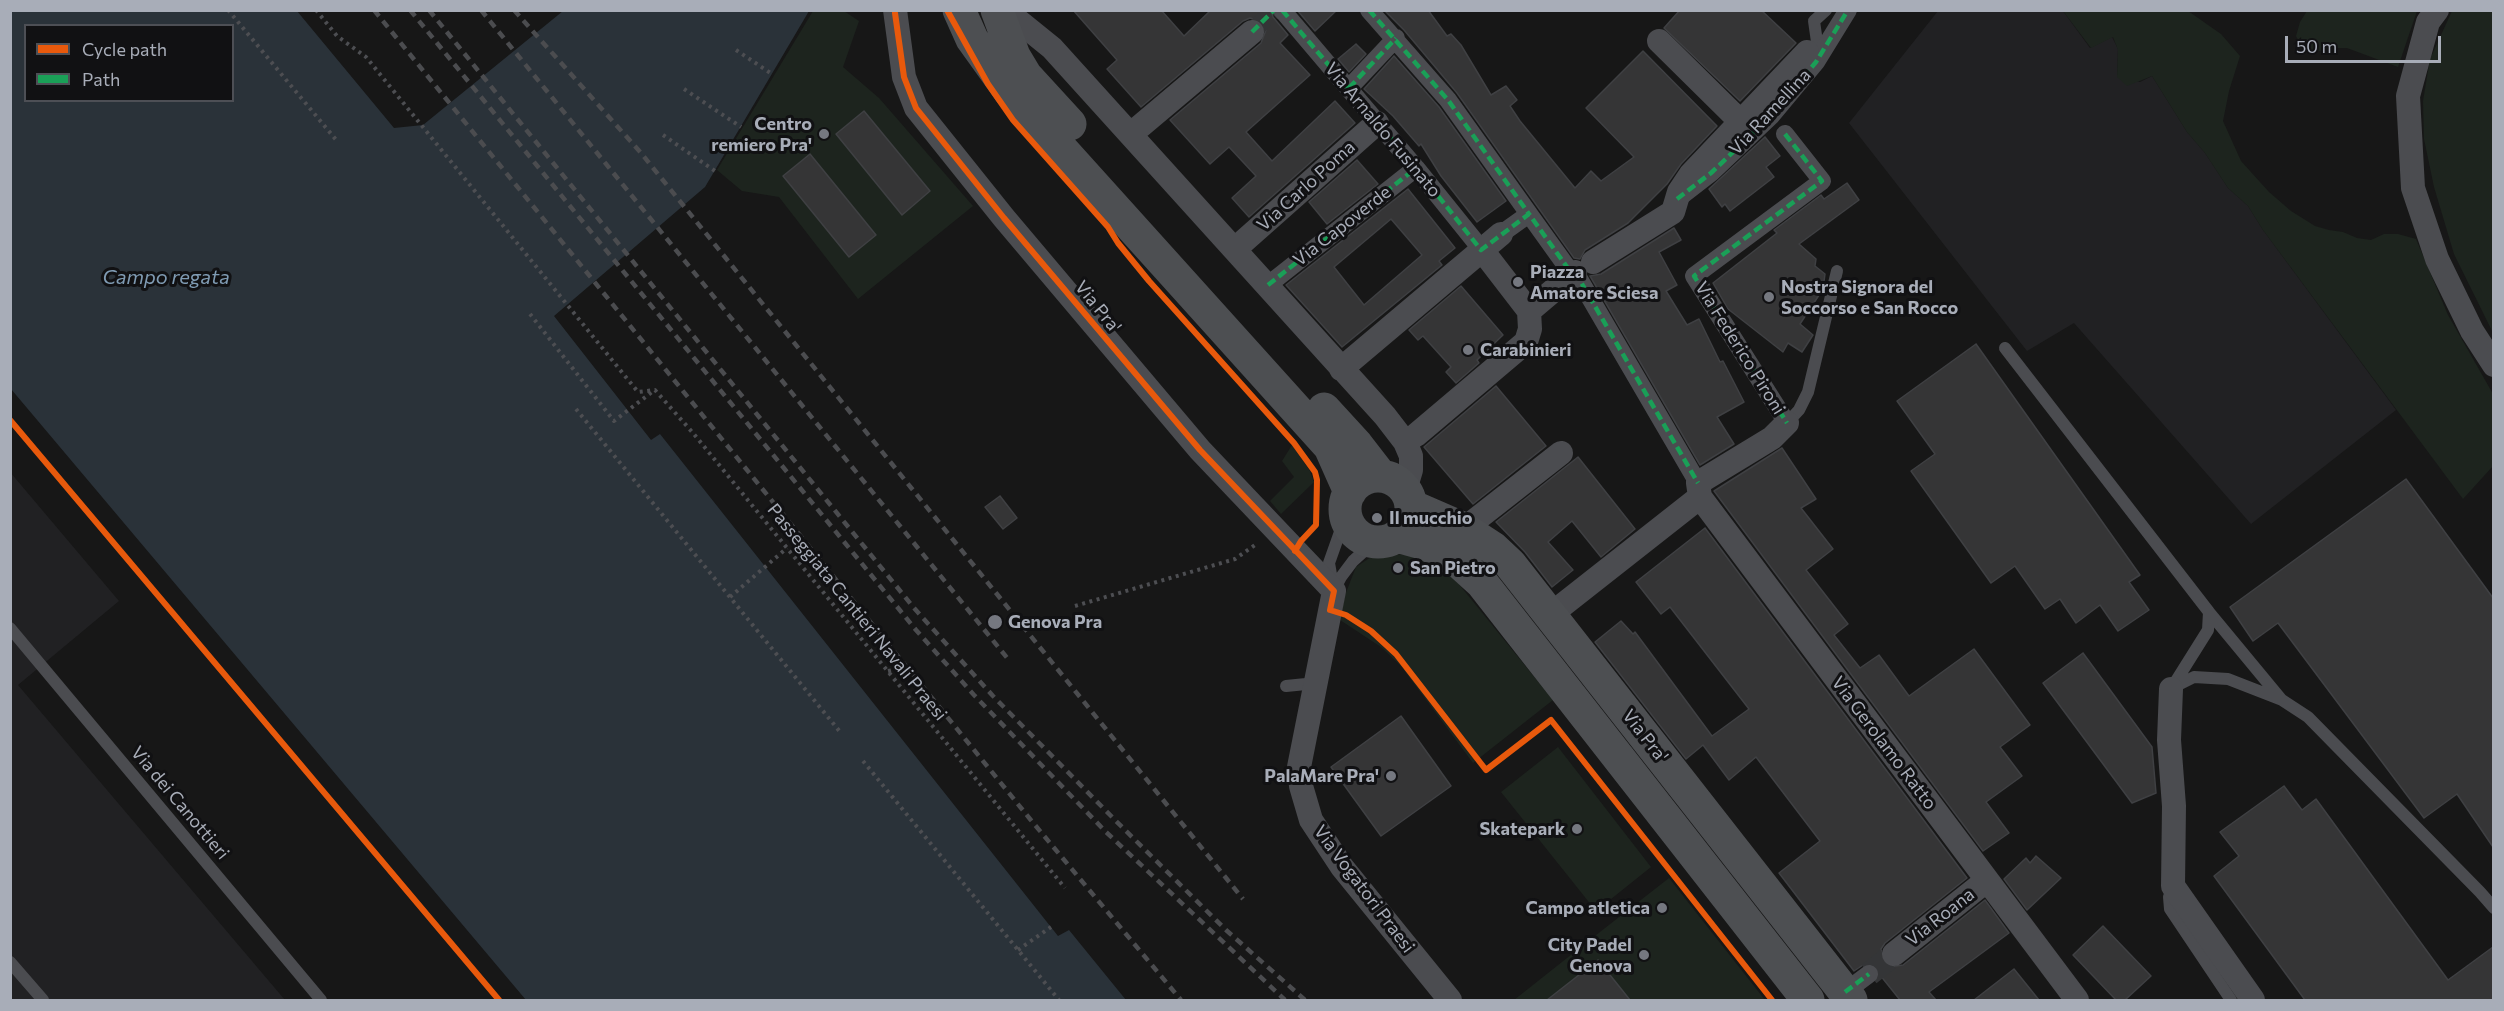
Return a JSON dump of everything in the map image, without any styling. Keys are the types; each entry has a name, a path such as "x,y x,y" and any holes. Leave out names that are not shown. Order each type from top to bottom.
{"main road":[{"path":"959,10 972,39 1010,92 1330,447 1348,503 1353,530 1366,540 1385,539 1408,523 1409,501 1397,482 1381,476 1357,445 1026,76 1014,56 997,10"},
{"path":"1348,503 1363,480 1381,476"},
{"name":"Via Pra'","path":"1409,501 1464,529 1493,548 1510,564 1855,989"},
{"name":"Via Pra'","path":"1385,539 1426,544 1461,564 1482,583 1808,1000"}],"street":[{"name":"Via Pra'","path":"895,10 904,77 916,108 1004,218 1200,450 1334,591"},
{"path":"1005,10 1052,48 1268,285 1405,442 1411,456 1411,470 1405,490 1409,501"},
{"name":"Via Arnaldo Fusinato","path":"1282,10 1416,168 1475,256"},
{"path":"1369,10 1396,38 1448,100 1529,214 1580,269 1699,490"},
{"name":"Via Ramellina","path":"1677,200 1711,173 1771,116 1816,62 1848,10"},
{"path":"2437,10 2428,22 2408,96 2413,188 2438,259 2472,330 2493,365"},
{"path":"1131,134 1252,32"},
{"path":"1349,88 1396,38"},
{"name":"Via Ramellina","path":"1659,41 1742,123"},
{"name":"Via Ramellina","path":"1580,269 1673,212 1690,174 1742,123 1812,47"},
{"name":"Via Carlo Poma","path":"1235,249 1377,123"},
{"name":"Via Federico Pironi","path":"1550,615 1699,490 1772,438 1787,423 1694,276 1822,181 1785,134"},
{"name":"Via Capoverde","path":"1268,285 1416,168"},
{"path":"1341,369 1501,234 1529,214"},
{"path":"1405,442 1526,342 1530,329 1529,311 1475,256"},
{"path":"1529,311 1580,269"},
{"path":"1464,529 1562,453"},
{"name":"Via Gerolamo Ratto","path":"1699,490 1986,881 2077,1000"},
{"name":"Via Vogatori Praesi","path":"1334,591 1299,767 1301,786 1311,820 1355,885 1450,1000"},
{"path":"2171,689 2169,740 2174,806 2174,886 2253,1000"},
{"name":"Via Roana","path":"1894,954 1986,881"}],"lane":[{"path":"1812,47 1810,20 1826,10"},
{"name":"Via Federico Pironi","path":"1787,423 1799,410 1808,392 1837,271"},
{"path":"2005,348 2209,612 2282,700"},
{"path":"1334,591 1329,564 1348,503"},
{"path":"1334,591 1353,561 1385,539"},
{"path":"2171,689 2208,630 2209,612"},
{"name":"Via dei Canottieri","path":"10,628 321,1000"},
{"path":"2171,689 2194,677 2228,679 2282,700 2308,717 2493,908"},
{"path":"1286,686 1306,684 1318,678"},
{"path":"2174,886 2169,897 2170,909 2231,1000"},
{"path":"10,962 43,1000"}],"path":[{"path":"228,10 337,141"},
{"path":"316,10 337,36 366,57 638,392 655,390"},
{"path":"736,50 772,74"},
{"path":"684,89 741,127"},
{"path":"663,135 715,171"},
{"path":"530,314 614,421 655,390"},
{"path":"576,409 841,733"},
{"path":"1075,606 1235,559 1274,529"},
{"path":"730,597 787,548"},
{"path":"888,671 897,669"},
{"path":"863,761 1059,1000"},
{"path":"1018,950 1051,927"}],"shaded area":[{"name":"Centro remiero Pra'","path":"813,11 844,11 859,21 843,67 879,98 973,206 858,299 779,197 742,191 717,170"},
{"path":"1938,11 2063,11 2090,48 2112,37 2118,49 2117,77 2140,82 2152,76 2187,132 2205,153 2228,188 2248,206 2263,230 2396,410 2251,524 2074,323 2027,351 1849,123"},
{"path":"2063,11 2188,11 2221,34 2240,56 2223,121 2241,161 2269,192 2291,211 2315,226 2371,240 2384,234 2398,234 2416,239 2448,315 2493,394 2493,466 2463,499 2263,230 2248,206 2228,188 2205,153 2187,132 2152,76 2127,86 2117,77 2118,50 2113,37 2091,48"},
{"path":"2307,11 2417,11 2398,67 2347,48 2319,51 2303,49 2296,36 2300,22"},
{"path":"2452,11 2493,11 2493,333 2454,254 2434,187 2424,139 2423,101 2430,59"},
{"path":"1292,445 1310,471 1314,482 1281,514 1270,501 1294,477 1282,461"},
{"path":"10,472 119,601 18,685 285,1000 11,1000"},
{"path":"1393,554 1416,555 1435,563 1458,583 1553,700 1473,763 1401,666 1381,647 1340,620 1345,595 1356,567 1371,557"},
{"name":"Skatepark","path":"1558,747 1651,867 1596,911 1501,792"},
{"name":"Campo atletica","path":"1669,878 1765,1000 1514,1000 1591,939"}],"water":[{"name":"Campo regata","path":"10,11 297,11 394,128 423,125 563,11 809,11 705,187 554,316 651,440 660,434 1058,936 1069,930 1126,1000 526,1000 11,389"}],"building":[{"path":"1073,10 1161,10 1184,36 1211,10 1271,10 1273,17 1288,35 1280,43 1310,75 1246,132 1272,161 1335,101 1355,123 1249,217 1232,198 1256,176 1229,147 1210,164 1170,120 1261,43 1266,30 1262,22 1250,18 1243,21 1141,107 1107,69 1117,60"},
{"path":"1297,10 1337,10 1315,31"},
{"path":"1384,10 1428,10 1447,36 1451,34 1461,45 1491,95 1506,86 1517,100 1510,106 1520,121 1575,188 1591,171 1601,181 1634,157 1586,108 1643,51 1717,126 1681,164 1667,184 1628,223 1585,250 1580,259 1574,258 1457,93 1404,30"},
{"path":"1680,10 1761,10 1796,43 1740,101 1664,28"},
{"path":"1356,44 1366,54 1349,72 1338,59"},
{"path":"1394,56 1439,107 1506,201 1477,222 1441,176 1421,144 1419,146 1393,116 1364,89"},
{"path":"864,111 930,191 902,215 836,134"},
{"path":"1765,137 1780,156 1766,167 1774,177 1730,211 1725,204 1722,207 1709,189"},
{"path":"810,154 876,235 849,257 783,176"},
{"path":"1357,160 1378,184 1327,224 1309,202"},
{"name":"Nostra Signora del Soccorso e San Rocco","path":"1847,183 1859,200 1799,244 1816,259 1815,266 1825,274 1823,289 1800,324 1813,335 1802,352 1788,343 1783,352 1728,309 1713,283 1777,233 1774,230 1821,195 1824,199"},
{"path":"1408,189 1455,248 1439,261 1442,265 1342,347 1286,285","holes":["1391,219 1422,255 1364,305 1334,267"]},
{"path":"1674,228 1681,240 1659,252 1677,285 1666,291 1687,325 1699,319 1720,362 1723,361 1744,402 1717,417 1734,444 1700,465 1590,276 1601,274"},
{"path":"1461,286 1503,335 1477,360 1479,363 1456,383 1446,372 1451,367 1423,336 1418,340 1409,330"},
{"path":"1976,344 2140,575 2129,582 2149,610 2118,631 2100,605 2076,623 2060,599 2045,609 2015,566 1991,583 1911,471 1935,454 1897,401"},
{"path":"1496,386 1546,446 1473,504 1424,447"},
{"path":"1782,448 1816,499 1801,508 1833,549 1806,570 1848,624 1834,635 1860,668 1879,655 1909,696 1974,649 2030,725 2000,747 2022,776 1986,802 2009,833 1983,851 1714,491"},
{"path":"1578,457 1635,529 1601,557 1572,521 1548,542 1573,570 1552,587 1525,552 1496,522"},
{"path":"2406,479 2493,598 2493,847 2457,794 2424,818 2278,623 2253,641 2230,607"},
{"path":"1000,496 1017,518 1003,529 985,507"},
{"path":"1705,528 1967,878 1885,943 1881,949 1883,962 1889,967 1903,965 1985,900 2009,933 1929,992 1936,1000 1900,1000 1880,975 1878,967 1869,961 1854,971 1779,873 1820,841 1756,757 1729,780 1703,745 1686,759 1595,642 1621,621 1633,634 1635,632 1712,736 1749,709 1670,607 1661,614 1636,582"},
{"path":"2083,653 2152,747 2156,793 2132,803 2043,683"},
{"name":"PalaMare Pra'","path":"1401,716 1451,786 1381,836 1331,767"},
{"path":"2284,786 2302,810 2316,799 2448,980 2493,947 2493,1000 2305,1000 2214,876 2239,856 2220,832"},
{"path":"2036,856 2061,878 2027,910 2004,879 2026,858 2030,863"},
{"path":"2103,926 2151,976 2125,1000 2116,1000 2073,955"},
{"path":"1598,960 1630,1000 1547,1000"},
{"path":"2014,969 2039,1000 1974,1000"}],"tunnel":[{"path":"1252,32 1274,10"},
{"path":"1869,974 1894,954"}],"railway":[{"path":"374,10 1030,819 1181,1000"},
{"path":"410,10 916,630 974,695 1106,832 1285,1000"},
{"path":"429,10 914,608 993,696 1116,821 1226,930 1305,1000"},
{"path":"481,10 1008,659"},
{"path":"514,10 641,153 1243,899"}],"marked path":[{"path":"1252,32 1274,10"},
{"path":"1282,10 1416,168 1481,250 1529,214 1572,274"},
{"path":"1369,10 1448,100 1529,214"},
{"path":"1677,199 1711,173 1771,116 1816,62 1848,10"},
{"path":"1349,88 1396,38"},
{"path":"1785,134 1822,181 1694,276 1787,423"},
{"path":"1268,285 1416,168"},
{"path":"1575,272 1698,483"},
{"path":"1845,992 1869,974"}],"cycle path":[{"path":"947,10 988,84 1013,120 1108,227 1149,281 1294,443 1315,472 1317,480 1316,525 1295,551"},
{"path":"895,13 904,77 916,108 1004,218 1200,450 1334,591 1330,610 1346,615 1371,631 1396,654 1486,770 1551,720 1772,1000"},
{"path":"10,420 499,1000"}],"place":[{"name":"Centro remiero Pra'","path":"824,134"},
{"name":"Piazza Amatore Sciesa","path":"1518,282"},
{"name":"Nostra Signora del Soccorso e San Rocco","path":"1769,297"},
{"name":"Carabinieri","path":"1468,350"},
{"name":"Il mucchio","path":"1377,518"},
{"name":"San Pietro","path":"1398,568"},
{"name":"Genova Pra","path":"995,622"},
{"name":"PalaMare Pra'","path":"1391,776"},
{"name":"Skatepark","path":"1577,829"},
{"name":"Campo atletica","path":"1662,908"},
{"name":"City Padel Genova","path":"1644,955"}]}
